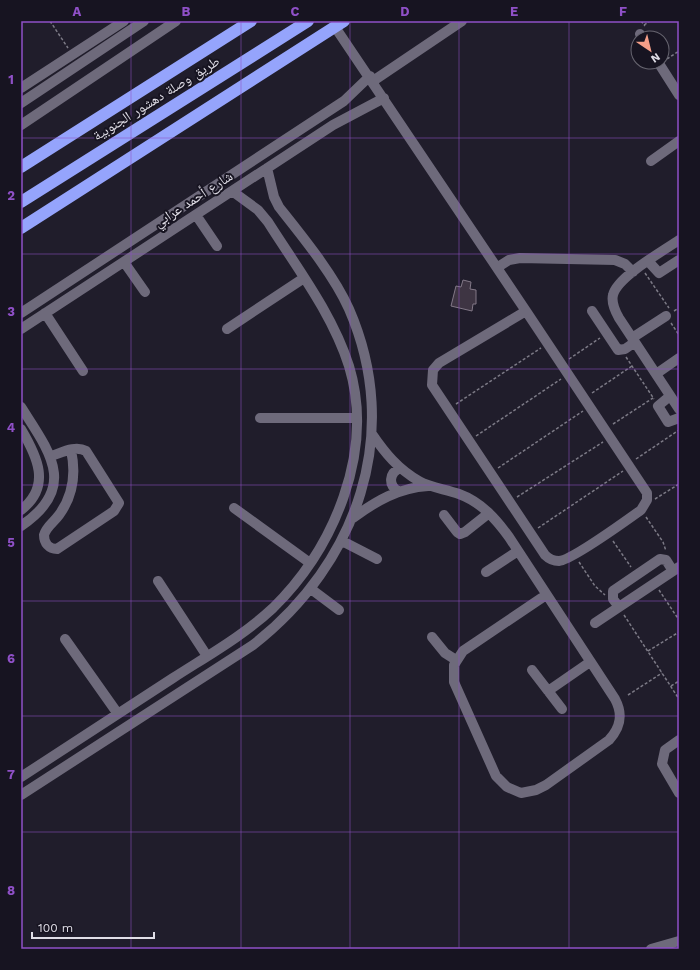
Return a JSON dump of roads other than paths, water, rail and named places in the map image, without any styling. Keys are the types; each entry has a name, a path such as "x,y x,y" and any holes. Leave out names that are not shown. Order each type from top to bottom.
{"highway":[{"name":"طريق وصلة دهشور الجنوبية","path":"21,166 251,21"},
{"name":"طريق وصلة دهشور الجنوبية","path":"21,202 308,21"},
{"path":"21,228 340,24"}],"street":[{"path":"21,88 124,21"},
{"path":"21,103 144,21"},
{"path":"21,125 176,21"},
{"path":"21,313 344,101 371,79 462,21"},
{"path":"340,24 371,79 498,268 647,493 643,508 607,533 560,561 549,559 530,533 489,474 432,385 433,370 439,363 526,311"},
{"path":"72,55 78,64"},
{"path":"666,70 679,95"},
{"name":"شارع أحمد عرابي","path":"21,329 344,118 384,98"},
{"path":"651,161 679,141"},
{"path":"21,795 198,681 268,633 296,607 311,589 328,565 353,518 368,467 372,434 370,379 354,321 335,284 276,203 267,168"},
{"path":"22,773 118,714 244,632 272,609 296,583 310,563 331,527 343,497 355,448 357,418 356,396 344,352 325,311 263,215 232,191"},
{"path":"196,215 217,246"},
{"path":"166,218 173,229"},
{"path":"679,240 621,280 613,294 613,303 619,318 679,409"},
{"path":"498,268 509,260 520,258 616,260 625,264 662,273 679,260"},
{"path":"124,262 144,292"},
{"path":"227,329 304,278"},
{"path":"592,311 618,350 621,350 669,314"},
{"path":"45,313 83,371"},
{"path":"605,331 619,318"},
{"path":"656,374 679,358"},
{"path":"670,396 655,402 668,422 679,418"},
{"path":"21,407 51,456 54,470 54,479 45,503 34,517 21,526"},
{"path":"260,418 357,418"},
{"path":"21,429 37,458 39,472 35,492 29,503 21,510"},
{"path":"372,434 390,458 400,468 430,486 459,494 488,513 502,527 618,705 620,712 618,728 615,734 603,745 546,785 536,790 521,792 507,787 501,782 492,768 456,687 453,671 456,660 463,651 546,595"},
{"path":"51,456 71,450 80,448 88,453 117,498 119,505 114,511 59,548 54,549 48,545 44,535 67,501 72,484 74,467 71,450"},
{"path":"398,491 392,486 391,479 394,472 400,468"},
{"path":"353,518 374,502 398,491 430,486"},
{"path":"45,503 60,513"},
{"path":"234,508 310,563"},
{"path":"444,515 460,534 465,532 488,513"},
{"path":"342,541 377,559"},
{"path":"486,572 518,551"},
{"path":"595,623 654,584 676,569 664,559 660,559 636,575 613,591 612,596 619,607"},
{"path":"158,581 207,656"},
{"path":"311,589 339,610"},
{"path":"432,637 445,653 456,660"},
{"path":"65,639 118,714"},
{"path":"548,691 590,662"},
{"path":"190,667 198,681"},
{"path":"532,670 562,709"},
{"path":"679,740 665,750 662,764 679,793"},
{"path":"651,949 679,941"}]}
